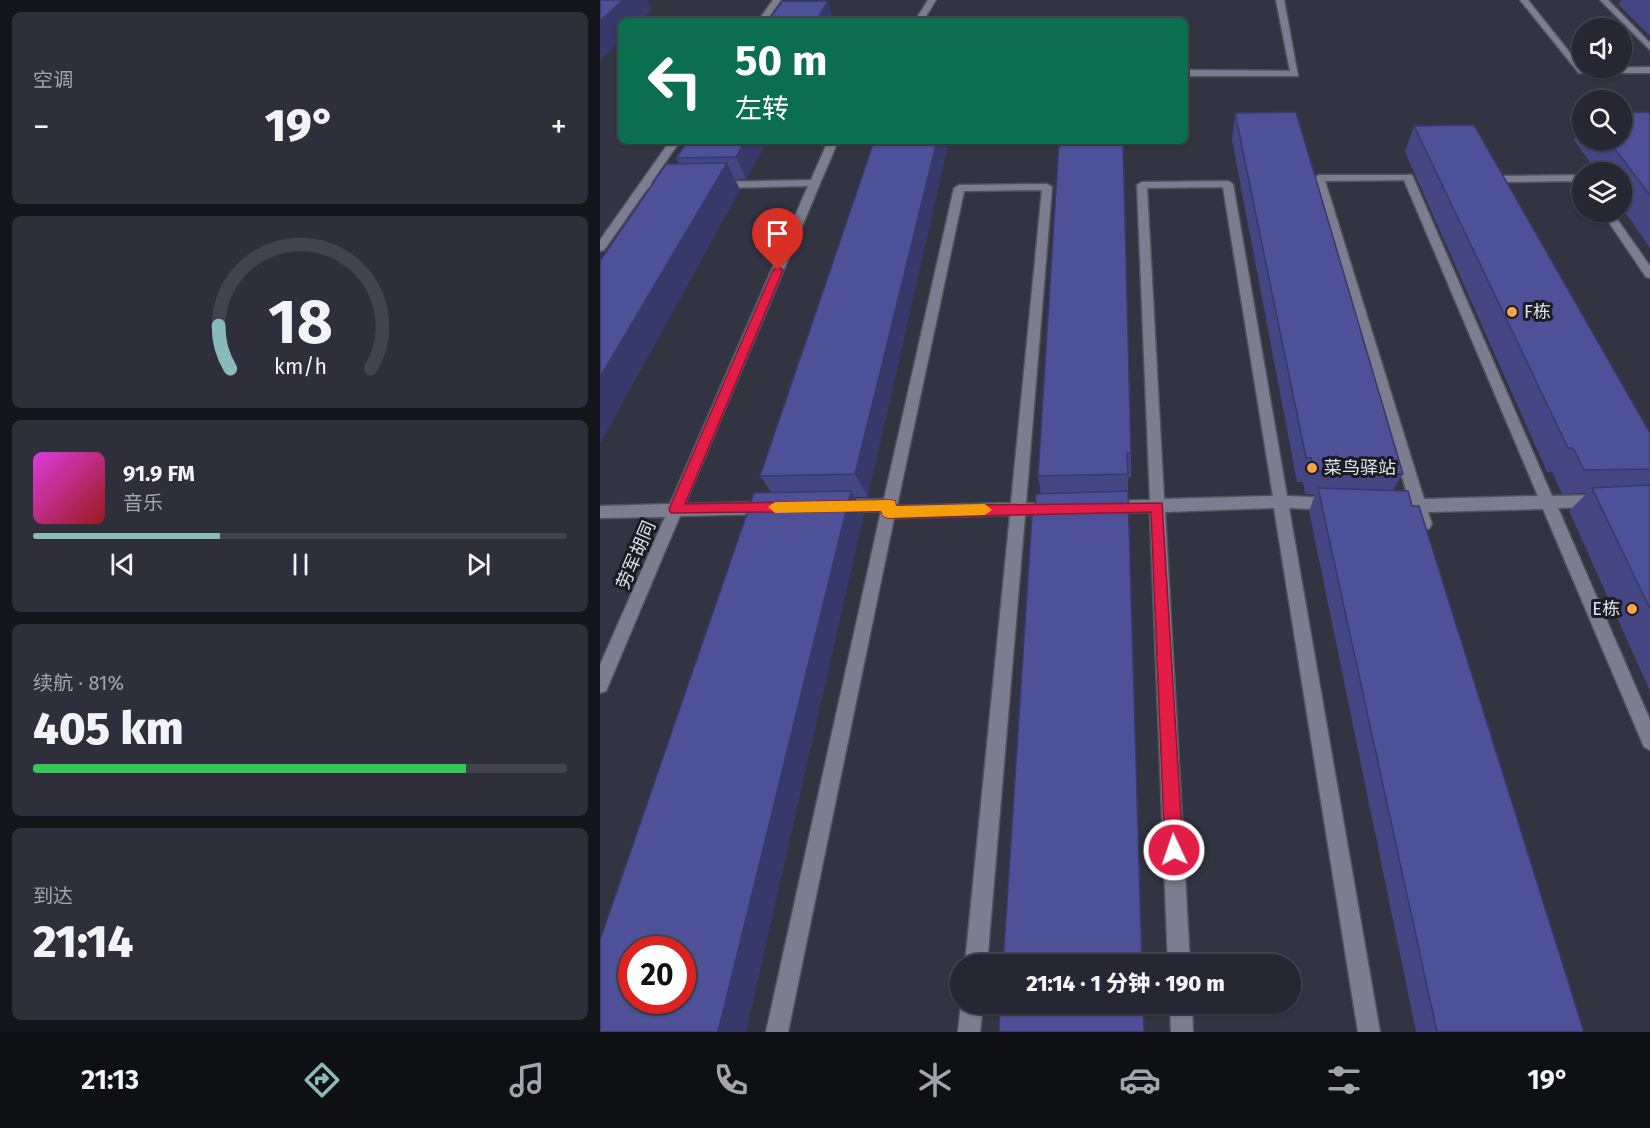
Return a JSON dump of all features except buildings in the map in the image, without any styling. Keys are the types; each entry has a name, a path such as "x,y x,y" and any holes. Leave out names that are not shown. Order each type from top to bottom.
{"street":[{"path":"764,18 777,0"},
{"path":"921,18 932,0"},
{"path":"1188,73 1295,74 1280,0"},
{"path":"1524,0 1582,71 1650,70"},
{"path":"1604,0 1650,48"},
{"path":"600,248 673,144"},
{"name":"劳军胡同","path":"600,685 832,144"},
{"path":"1429,540 1319,178 1408,177 1650,741"},
{"path":"1508,199 1496,179 1572,178"},
{"path":"712,185 815,183"},
{"path":"1179,954 1142,185 1228,184 1369,1032"},
{"path":"643,186 677,185"},
{"path":"777,1032 959,188 1047,187 977,954"},
{"path":"1614,222 1650,274"},
{"path":"1395,505 1616,501"},
{"path":"1099,508 1281,502 1350,504"},
{"path":"830,506 889,509 1076,508"},
{"path":"600,512 783,507"},
{"path":"969,1032 971,1014"},
{"path":"1181,1014 1182,1032"}],"slow traffic":[{"path":"775,507 890,505 888,512 985,510"}],"place":[{"name":"F栋","path":"1512,312"},
{"name":"菜鸟驿站","path":"1312,468"},
{"name":"E栋","path":"1632,609"}],"route":[{"path":"778,270 675,509 890,505 888,512 1157,507 1174,850"}]}
